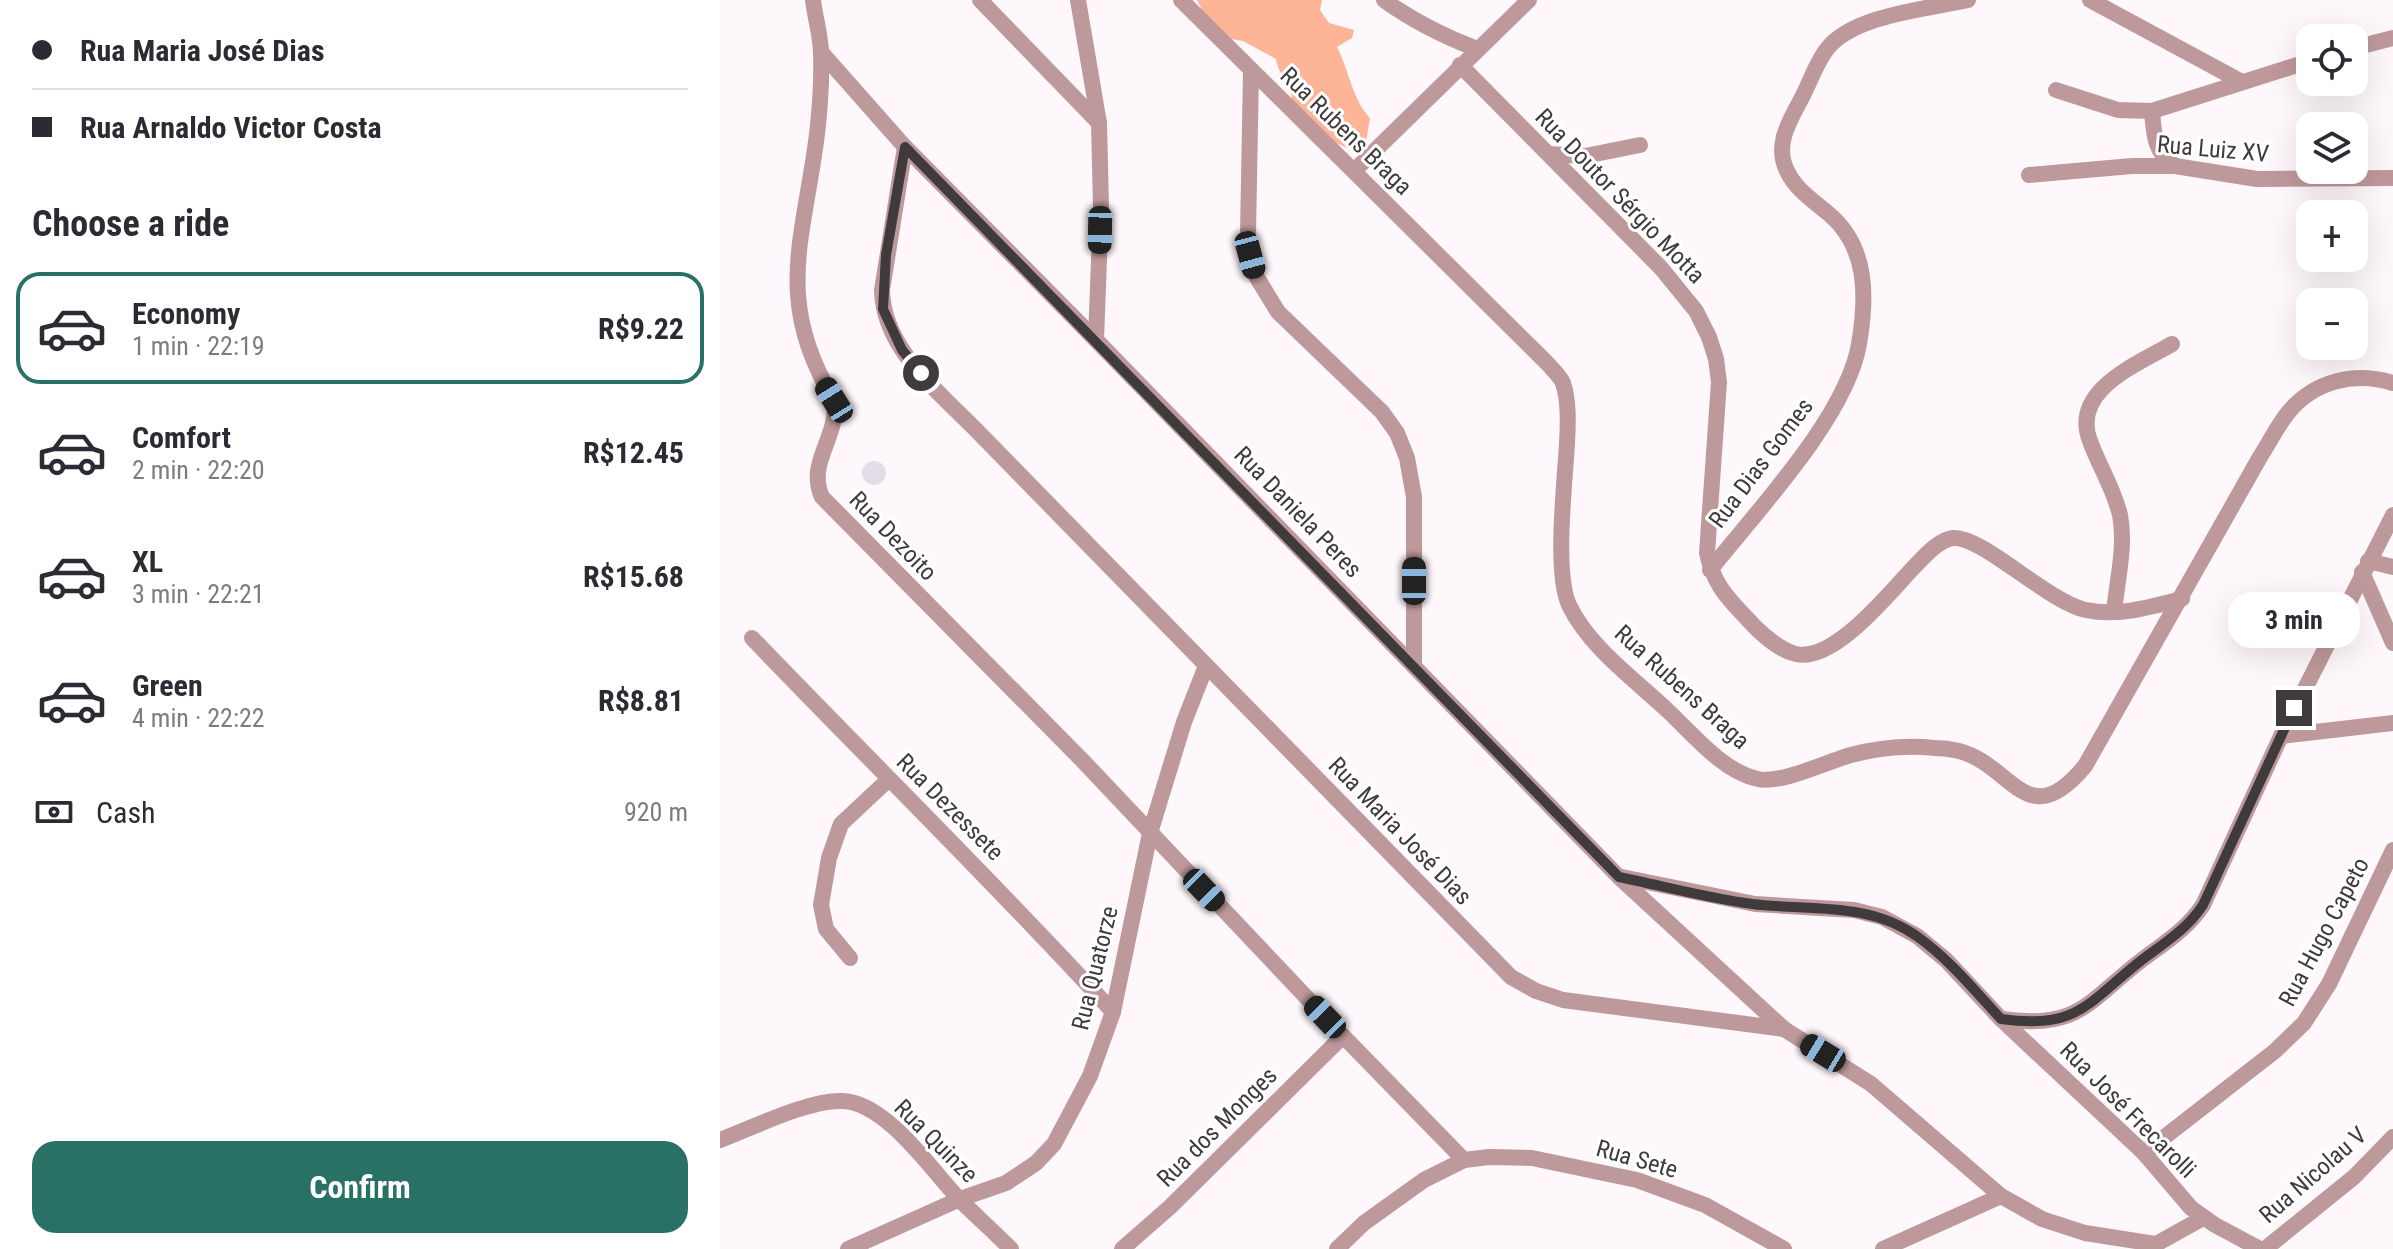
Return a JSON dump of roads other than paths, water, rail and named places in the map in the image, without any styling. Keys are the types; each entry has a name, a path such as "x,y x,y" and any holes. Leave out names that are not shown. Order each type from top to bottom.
{"street":[{"path":"813,0 821,52"},
{"path":"980,0 1099,123"},
{"path":"1078,0 1099,123 1101,207 1096,340"},
{"name":"Rua Rubens Braga","path":"1181,0 1562,381 1568,424 1561,571 1567,603 1580,625 1601,648 1714,754 1745,776 1762,780 1777,778 1853,755 1890,748 1931,747 1961,751 2022,792 2037,798 2051,795 2071,782 2085,766 2288,412 2317,389 2340,379 2371,376 2393,383"},
{"path":"1384,0 1408,18 1442,36 1477,49"},
{"path":"1354,171 1529,0"},
{"name":"Rua Dias Gomes","path":"1710,570 1808,447 1854,370 1860,341 1864,285 1852,239 1800,190 1782,157 1783,138 1794,112 1825,51 1839,36 1860,25 1968,0"},
{"path":"2090,0 2242,82"},
{"path":"2368,44 2393,38"},
{"name":"Rua Daniela Peres","path":"821,52 905,147 1619,877 1784,1029"},
{"name":"Rua Dezoito","path":"821,52 817,132 799,242 796,285 806,345 834,400 835,408 834,424 817,470 817,487 831,507 1082,760 1150,833"},
{"name":"Rua Doutor Sérgio Motta","path":"1460,65 1661,268 1696,311 1709,337 1719,382 1707,553 1710,570"},
{"path":"2056,90 2118,110 2152,111 2296,65"},
{"path":"1251,71 1248,234 1256,276 1278,312 1382,412 1397,433 1407,458 1414,497 1414,665"},
{"path":"2152,111 2157,148 2163,158 2175,166"},
{"path":"1549,154 1585,156 1640,145"},
{"name":"Rua Maria José Dias","path":"905,147 882,290 883,309 902,350 982,436 1511,977 1536,991 1563,1000 1784,1029 1871,1084 2001,1196 2042,1219 2085,1233 2152,1246"},
{"name":"Rua Luiz XV","path":"2029,175 2132,166 2175,166 2257,179 2393,178"},
{"path":"2114,612 2122,544 2120,517 2088,438 2087,418 2095,397 2110,380 2172,344"},
{"path":"2001,1019 2042,1022 2068,1016 2089,1006 2135,965 2191,922 2203,905 2281,736 2393,515"},
{"path":"1710,570 1716,584 1763,635 1794,654 1812,654 1826,649 1861,621 1939,543 1953,538 1970,540 2053,596 2084,610 2140,610 2182,599"},
{"path":"2365,567 2393,567"},
{"path":"2365,567 2393,643"},
{"name":"Rua Dezessete","path":"752,638 888,780 1014,904 1113,1012"},
{"name":"Rua Quatorze","path":"848,1249 960,1199 1006,1183 1036,1163 1054,1144 1090,1076 1113,1012 1150,833 1179,736 1206,666"},
{"path":"2281,736 2393,723"},
{"path":"850,958 826,929 821,905 829,858 841,824 888,780"},
{"path":"1150,833 1464,1160 1424,1180 1389,1203 1337,1249"},
{"name":"Rua Hugo Capeto","path":"2144,1153 2275,1051 2304,1023 2329,984 2393,850"},
{"name":"Rua José Frecarolli","path":"1619,877 1755,904 1854,910 1882,917 1917,936 1946,960 2001,1019 2144,1153 2191,1208 2203,1218 2262,1249"},
{"name":"Rua dos Monges","path":"1122,1249 1170,1207 1343,1036"},
{"name":"Rua Quinze","path":"720,1140 799,1110 830,1102 860,1104 889,1123 1011,1249"},
{"name":"Rua Nicolau V","path":"2262,1249 2354,1177 2393,1137"},
{"name":"Rua Sete","path":"1464,1160 1532,1158 1637,1180 1705,1205 1784,1249"},
{"path":"1883,1249 2001,1196"},
{"path":"2152,1246 2203,1218"}]}
